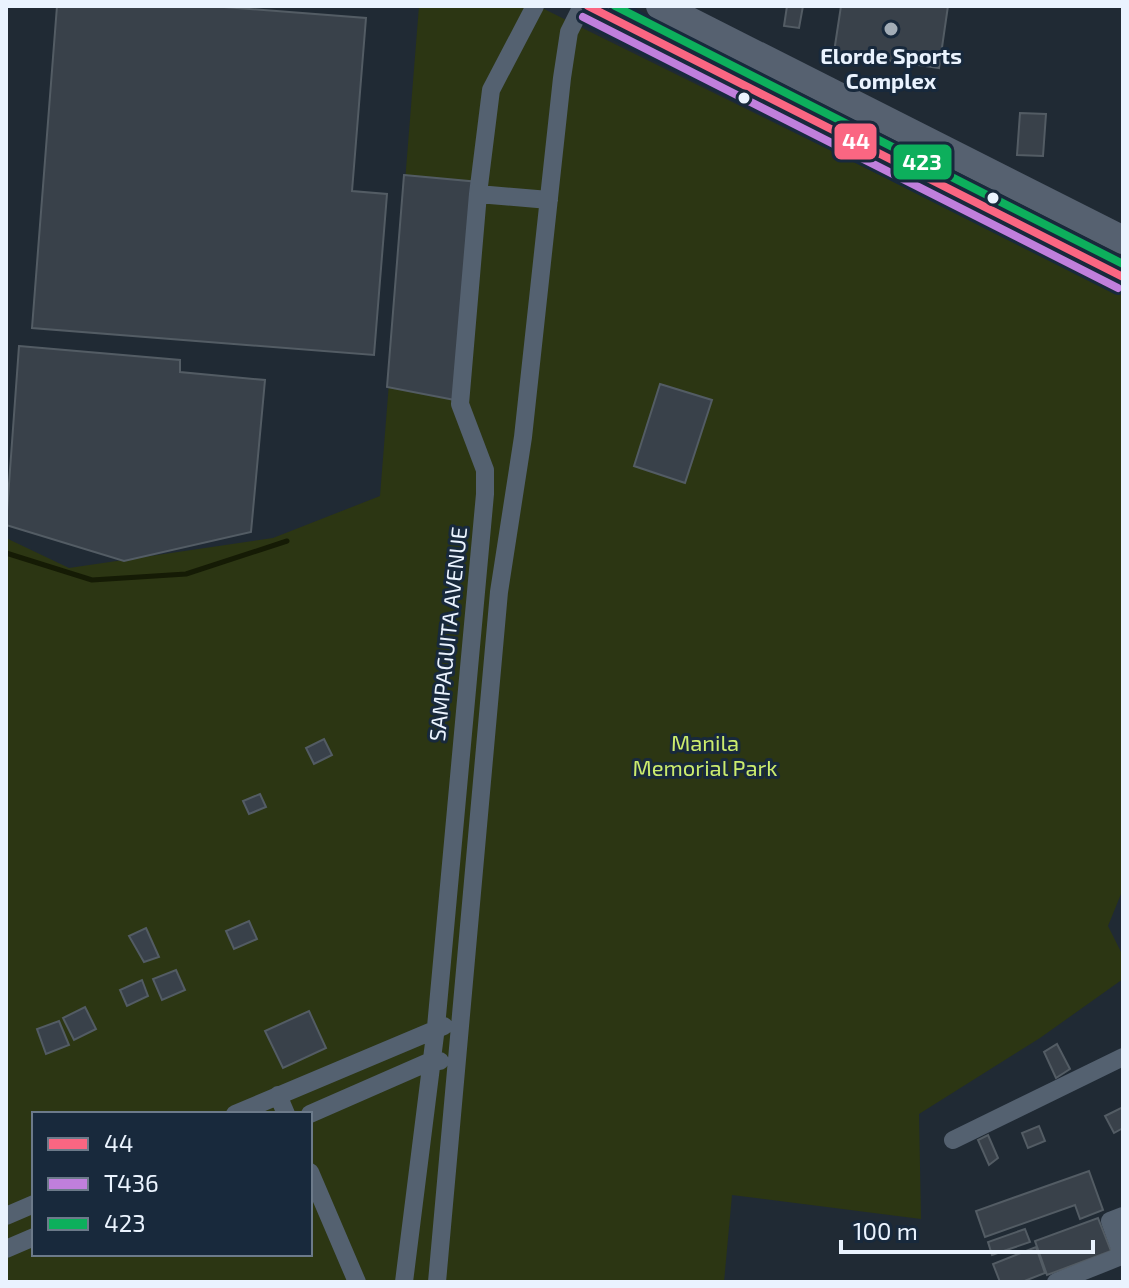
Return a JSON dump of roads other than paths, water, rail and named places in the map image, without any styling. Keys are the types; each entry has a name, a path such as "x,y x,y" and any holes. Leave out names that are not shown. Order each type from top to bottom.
{"main road":[{"path":"585,6 1123,277"},
{"path":"660,6 1123,240"}],"street":[{"name":"SAMPAGUITA AVENUE","path":"404,1282 436,1027 485,470 460,404 478,194 491,90 535,6"},
{"path":"437,1282 463,1024 499,592 523,437 569,32 585,6"},
{"path":"478,194 549,200"},
{"path":"471,632 495,635"},
{"path":"240,1112 436,1027 463,1024"},
{"path":"953,1140 1123,1057"},
{"path":"312,1113 431,1061 459,1060"},
{"path":"278,1095 285,1112"},
{"path":"312,1177 357,1282"},
{"path":"6,1216 32,1205"},
{"path":"1056,1282 1119,1257 1120,1248 1110,1221 1123,1216"},
{"path":"6,1249 32,1238"}],"waterway":[{"path":"6,553 92,580 186,574 287,541"}],"place":[{"name":"Elorde Sports Complex","path":"891,29"}],"park label":[{"name":"Manila Memorial Park","path":"705,754"}]}
